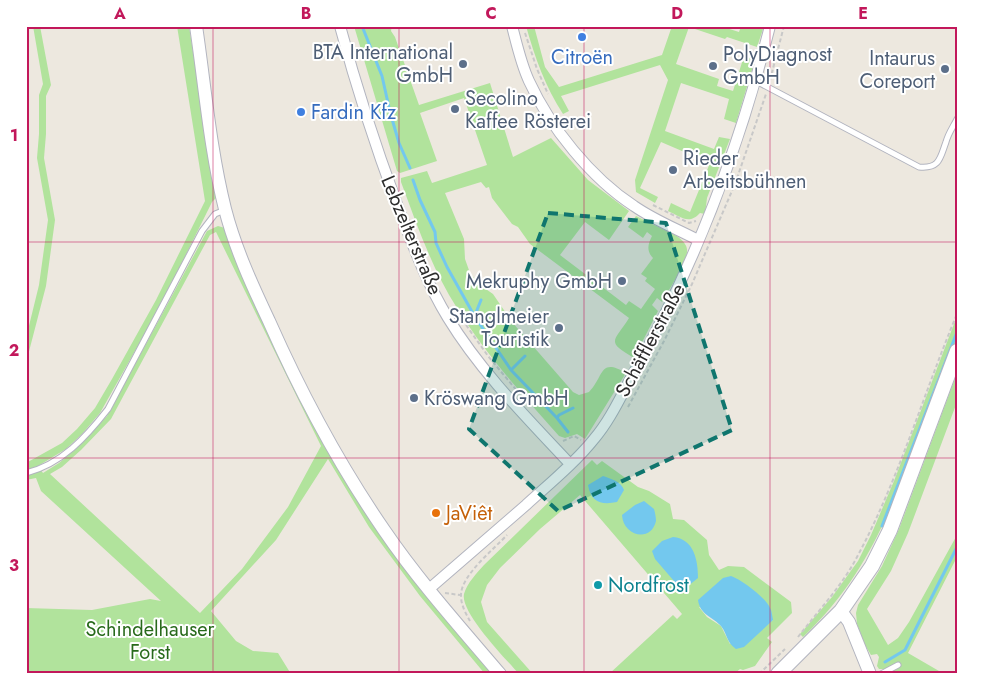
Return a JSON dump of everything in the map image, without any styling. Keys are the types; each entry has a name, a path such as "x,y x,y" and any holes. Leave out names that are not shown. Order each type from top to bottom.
{"main road":[{"path":"778,674 841,611 872,566 890,530 957,351"}],"street":[{"path":"196,26 216,168 225,210 243,264 284,356 344,466 384,530 433,586 500,674"},
{"name":"Lebzelterstraße","path":"340,26 364,110 388,180 414,252 434,292 448,318 473,353 501,388 570,464"},
{"path":"512,26 528,80 546,114 566,141 622,198 657,220 698,240"},
{"name":"Schäfflerstraße","path":"433,586 547,486 588,447 611,414 647,348 709,218 737,141 756,81 770,26"},
{"path":"841,611 852,628 870,674"}],"lane":[{"path":"756,81 919,167 931,167 937,164 957,119"},
{"path":"26,473 53,463 74,447 103,416 202,232 215,214 225,210"},
{"path":"881,674 898,665"}],"path":[{"path":"523,26 536,69 551,101"},
{"path":"648,202 689,223 695,222 700,216 719,222"},
{"path":"795,639 837,587 857,558 894,479 957,314"},
{"path":"463,321 488,356 522,397"},
{"path":"558,440 564,442 574,436 588,447"},
{"path":"433,586 446,594 460,595"},
{"path":"759,674 789,645"}],"highlighted area":[{"path":"548,213 666,223 732,430 558,511 469,429"}],"green space":[{"path":"33,26 40,26 51,85 46,96 44,158 55,220 46,286 26,363 26,338 39,285 48,220 37,158 39,95 43,84"},
{"name":"Schindelhauser Forst","path":"177,26 189,26 216,198 212,202 162,303 100,413 66,449 38,466 43,473 59,463 78,447 107,416 207,231 218,226 225,228 328,445 493,674 485,674 420,596 369,527 328,459 276,540 211,611 236,641 253,651 278,653 291,674 26,674 26,608 92,610 150,599 161,601 41,491 36,478 26,480 26,463 62,443 95,408 156,300 205,201","holes":["216,232 321,446 288,507 242,569 200,613 50,474 62,467 81,450 111,419 210,235"]},
{"path":"354,26 392,26 391,31 395,37 419,105 490,83 513,157 551,138 588,180 629,211 609,240 585,222 560,255 626,305 629,301 641,309 655,289 645,281 647,278 641,274 653,258 649,253 648,247 652,236 647,232 643,238 628,227 636,216 677,236 686,245 686,257 677,277 662,302 657,298 652,305 658,311 634,358 619,348 615,341 629,318 530,244 518,227 512,224 492,198 489,187 486,188 481,182 445,193 464,239 465,259 470,273 480,285 493,294 512,322 573,392 579,395 589,392 606,368 611,367 626,373 585,439 577,434 565,438 559,436 480,342 440,278 401,182 401,178 427,171 432,183 487,165 464,98 420,113 437,161 400,173 397,171"},
{"path":"526,26 534,26 545,67 559,87 662,55 672,26 720,26 739,32 741,26 764,26 757,47 689,27 676,64 719,79 717,86 733,91 744,56 755,60 736,123 724,119 729,99 681,83 665,131 714,149 719,137 730,139 707,198 705,214 700,213 692,219 685,219 668,211 671,203 690,212 710,163 661,142 640,188 658,197 655,203 636,192 635,180 668,80 660,65 561,96 569,111 563,114 541,72"},
{"path":"957,316 957,340 881,529 856,574 841,595 803,637 800,634 832,597 858,561 871,535 894,481"},
{"path":"957,373 957,402 908,533 891,571 867,609 888,645 898,638 909,622 957,535 957,557 908,653 939,671 939,674 885,674 888,669 879,669 877,666 879,657 877,654 871,655 865,645 857,624 856,613 858,605 882,566 899,529"},
{"path":"592,460 597,465 602,461 638,487 649,491 670,504 673,519 684,520 707,540 709,555 719,570 728,566 744,567 791,602 792,613 767,638 772,642 755,666 743,670 740,669 734,674 609,674 673,615 677,619 682,614 580,495 540,529 500,568 487,585 481,602 487,622 533,674 519,674 476,623 465,602 464,594 467,586 484,565","holes":["699,607 773,620 730,644 721,626 707,617"]}],"water":[{"path":"603,476 621,484 623,487 624,490 617,502 602,503 595,499 589,491 588,485"},
{"path":"644,501 654,509 656,521 649,532 637,534 627,528 622,515"},
{"path":"673,537 686,542 690,546 697,564 698,578 688,586 680,588 655,559 652,551 662,541"},
{"path":"731,576 747,585 764,599 771,609 773,620 744,647 736,649 730,644 721,626 701,609 698,600 723,578"}],"waterway":[{"path":"362,26 382,76 399,143 410,168"},
{"path":"413,180 435,232 436,243 475,317 511,370 568,432"},
{"path":"475,315 481,300"},
{"path":"882,526 957,332"},
{"path":"511,370 525,356"},
{"path":"557,418 573,408"},
{"path":"885,662 905,650 957,547"}],"place":[{"name":"Citroën","path":"582,37"},
{"name":"BTA International GmbH","path":"463,64"},
{"name":"PolyDiagnost GmbH","path":"713,66"},
{"name":"Intaurus Coreport","path":"945,69"},
{"name":"Secolino Kaffee Rösterei","path":"455,109"},
{"name":"Fardin Kfz","path":"301,112"},
{"name":"Rieder Arbeitsbühnen","path":"673,170"},
{"name":"Mekruphy GmbH","path":"622,281"},
{"name":"Stanglmeier Touristik","path":"559,328"},
{"name":"Kröswang GmbH","path":"414,398"},
{"name":"JaViêt","path":"436,513"},
{"name":"Nordfrost","path":"598,585"}]}
